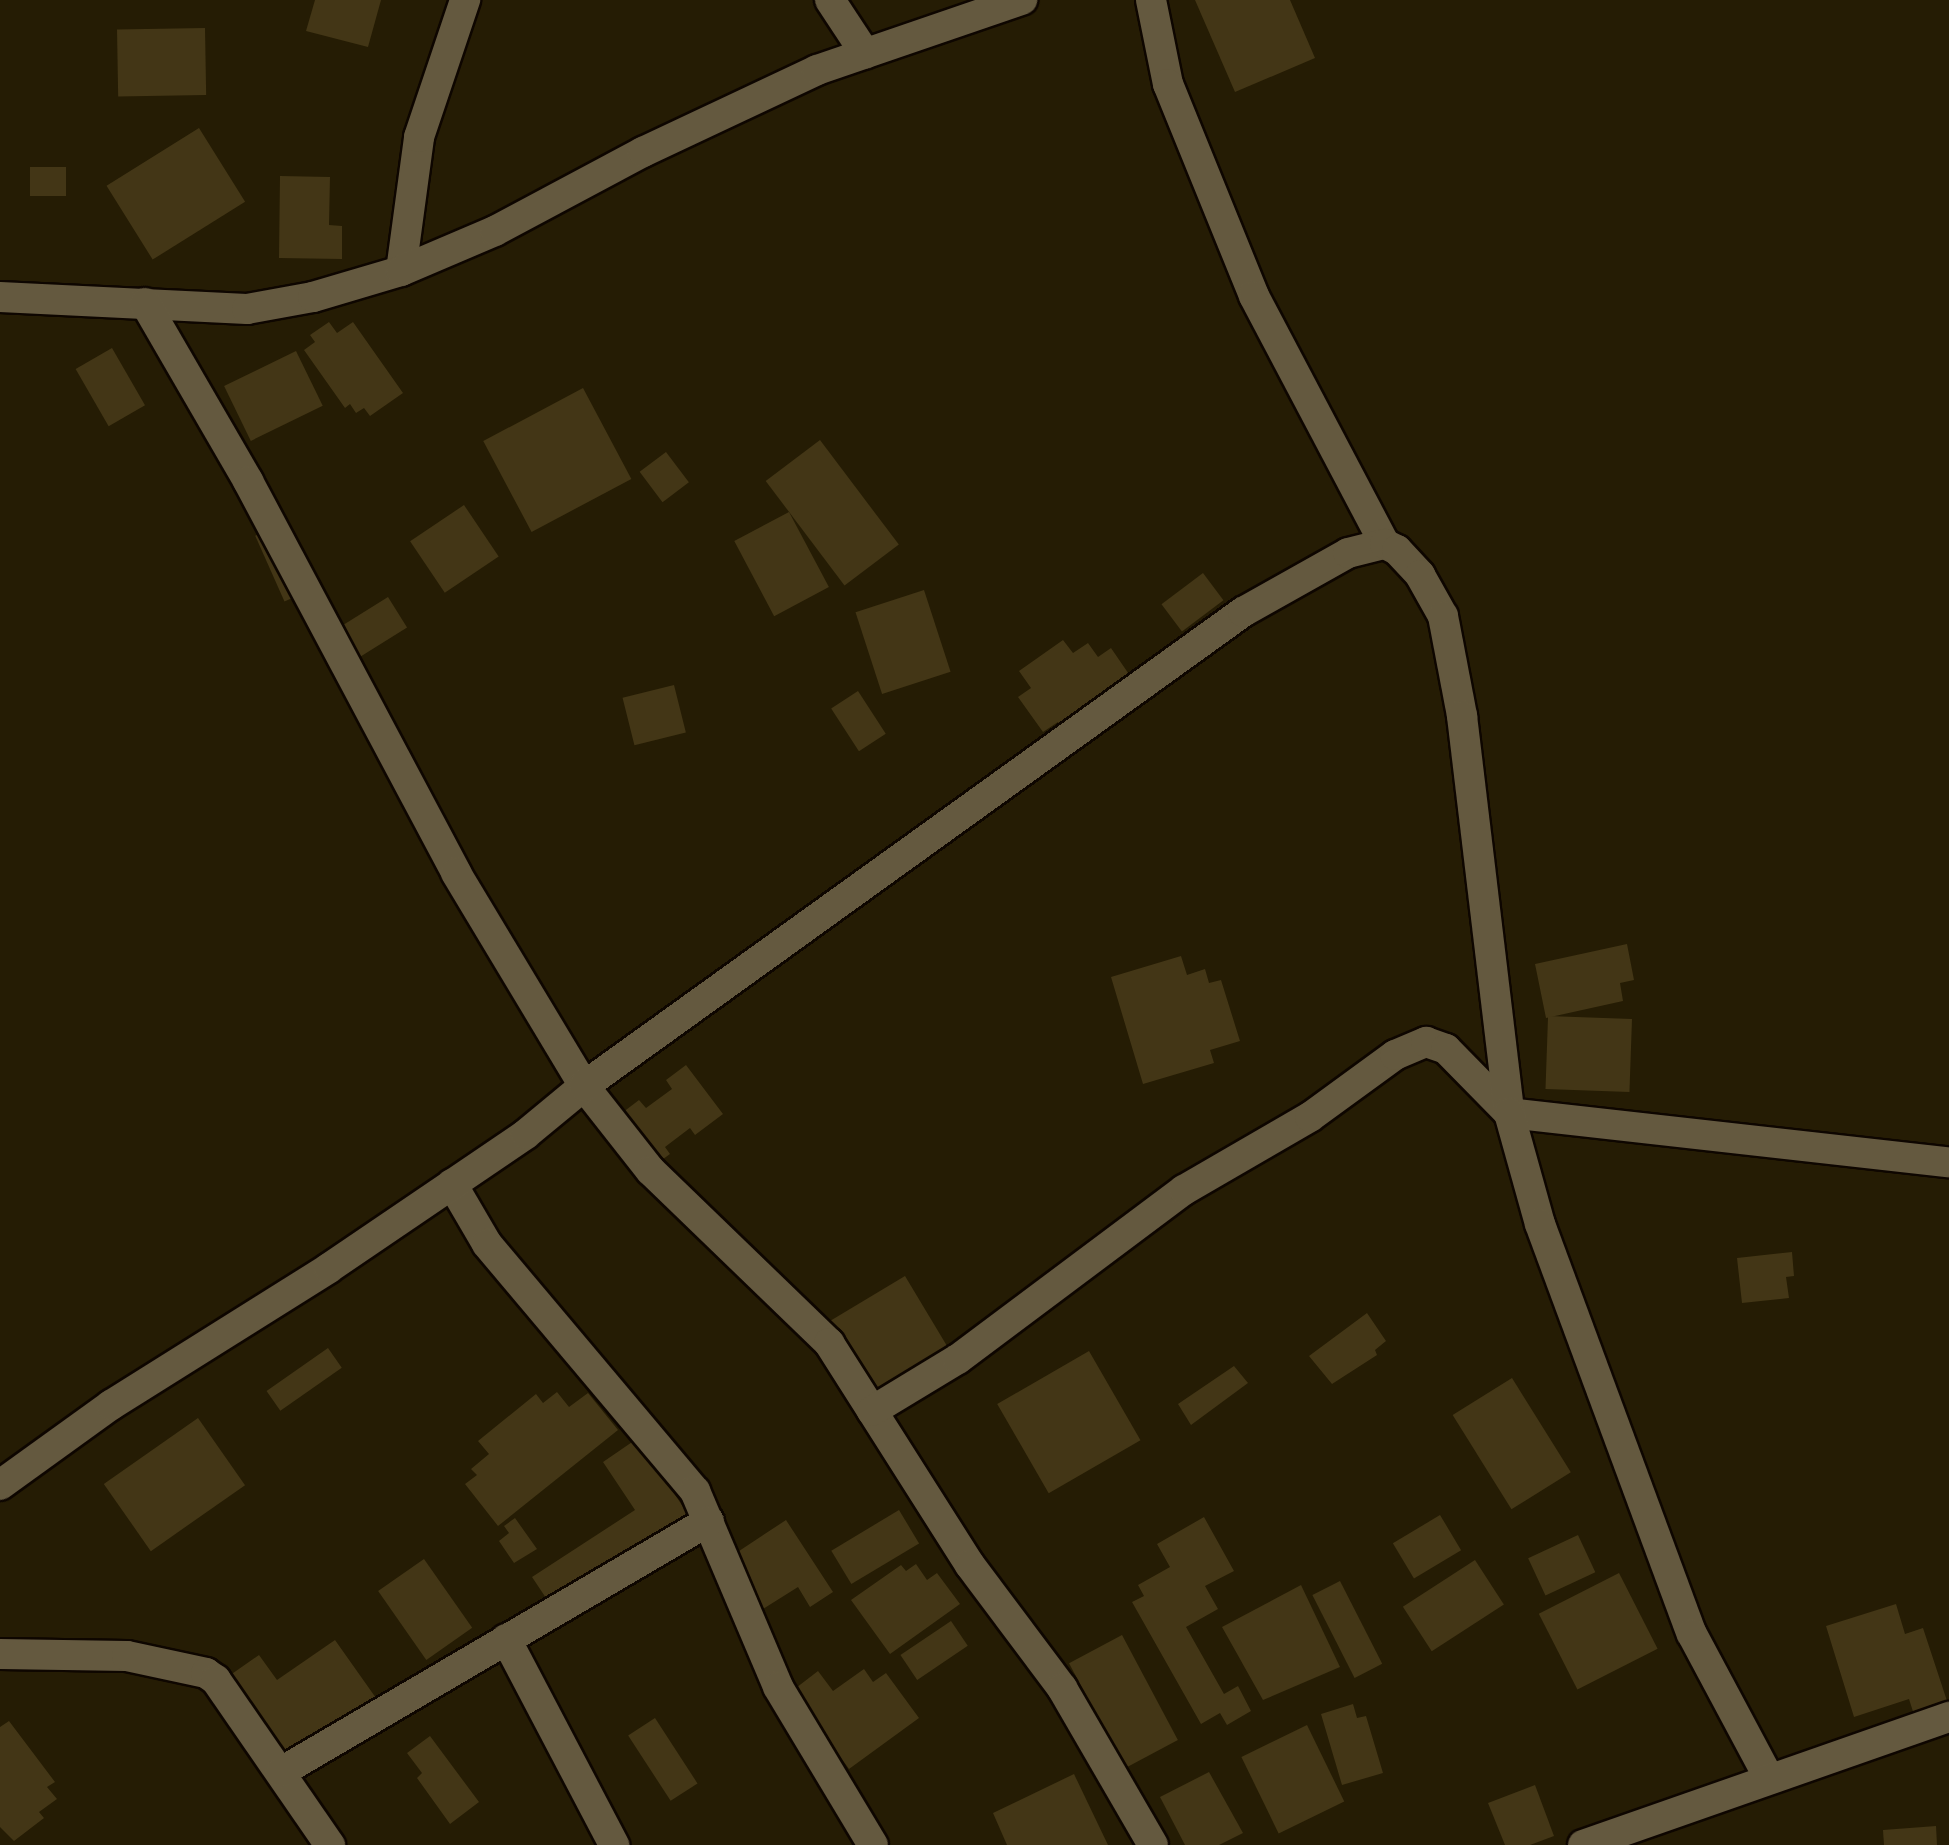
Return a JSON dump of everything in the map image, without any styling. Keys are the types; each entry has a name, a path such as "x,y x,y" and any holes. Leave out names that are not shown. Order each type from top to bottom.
{"street":[{"path":"401,271 419,138 465,0"},
{"path":"830,0 865,53"},
{"path":"0,297 35,302 146,303 247,310 401,271 495,231 643,152 817,70 1022,0"},
{"path":"1151,0 1168,84 1254,296 1385,544 1397,550 1420,575 1442,616 1462,716 1509,1114 1540,1224 1692,1634 1769,1778"},
{"path":"146,303 248,482 456,873 560,1039 584,1086 652,1171 829,1343 970,1564 1062,1688 1153,1845"},
{"path":"0,1485 111,1405 330,1268 526,1134 584,1086 1242,612 1348,553 1385,544"},
{"path":"872,1411 958,1359 1184,1190 1310,1117 1411,1045 1426,1042 1446,1049 1509,1114 1949,1162"},
{"path":"452,1184 487,1244 695,1491 778,1688 872,1845"},
{"path":"281,1772 709,1521"},
{"path":"506,1638 614,1845"},
{"path":"0,1654 127,1656 206,1672 216,1680 330,1845"},
{"path":"1583,1845 1949,1717"}],"building":[{"path":"315,0 381,0 368,47 306,31"},
{"path":"1195,0 1290,0 1315,58 1235,92"},
{"path":"205,28 206,95 118,97 117,30"},
{"path":"199,128 245,202 153,260 107,186"},
{"path":"30,167 66,167 66,196 30,196"},
{"path":"280,176 330,177 329,225 342,226 342,259 279,258"},
{"path":"329,322 337,333 353,322 403,393 370,416 364,408 356,413 350,404 345,408 304,350 315,342 310,335"},
{"path":"112,348 145,405 109,426 76,369"},
{"path":"296,351 323,406 251,441 224,386"},
{"path":"583,388 631,479 532,532 483,441"},
{"path":"820,440 899,545 845,586 766,481"},
{"path":"666,452 689,482 663,502 640,472"},
{"path":"464,505 499,556 445,593 410,541"},
{"path":"789,512 829,587 774,616 734,541"},
{"path":"268,530 297,596 284,601 255,536"},
{"path":"1203,573 1223,600 1182,631 1161,604"},
{"path":"924,590 951,672 882,694 856,612"},
{"path":"388,597 407,628 356,659 337,629"},
{"path":"1063,640 1073,653 1088,643 1098,657 1111,648 1135,683 1065,732 1058,722 1043,732 1018,697 1031,688 1019,671"},
{"path":"674,685 686,733 634,745 623,698"},
{"path":"858,691 886,734 859,751 831,708"},
{"path":"1627,944 1634,980 1620,983 1623,1001 1546,1018 1535,964"},
{"path":"1181,956 1187,975 1205,969 1209,983 1221,980 1240,1041 1210,1050 1214,1063 1143,1084 1111,977"},
{"path":"1548,1016 1632,1019 1629,1092 1546,1089"},
{"path":"686,1065 723,1114 695,1135 690,1128 665,1147 670,1154 655,1165 618,1116 639,1100 646,1108 672,1089 666,1080"},
{"path":"1792,1252 1794,1276 1786,1277 1789,1298 1742,1303 1737,1258"},
{"path":"905,1276 950,1351 876,1396 830,1321"},
{"path":"1367,1313 1386,1341 1375,1350 1377,1355 1332,1384 1309,1356"},
{"path":"328,1348 342,1368 280,1411 267,1391"},
{"path":"1089,1351 1140,1440 1049,1493 997,1404"},
{"path":"1234,1366 1248,1383 1191,1425 1178,1404"},
{"path":"1512,1378 1571,1472 1511,1509 1453,1415"},
{"path":"557,1392 569,1407 588,1393 618,1430 498,1526 465,1484 477,1475 471,1469 489,1454 478,1441 536,1394 543,1403"},
{"path":"198,1418 245,1485 151,1551 104,1484"},
{"path":"638,1438 689,1516 552,1607 532,1577 635,1510 603,1462"},
{"path":"899,1510 919,1543 851,1584 831,1551"},
{"path":"1440,1515 1461,1550 1414,1578 1393,1543"},
{"path":"1204,1517 1234,1571 1205,1586 1218,1609 1186,1627 1224,1694 1238,1686 1251,1711 1227,1725 1220,1713 1201,1724 1132,1602 1144,1596 1138,1585 1170,1567 1157,1544"},
{"path":"515,1518 537,1549 514,1563 499,1541 509,1533 504,1526"},
{"path":"786,1520 833,1592 810,1607 798,1587 763,1609 730,1557"},
{"path":"1578,1535 1595,1572 1545,1595 1528,1558"},
{"path":"424,1559 472,1628 426,1660 378,1591"},
{"path":"1475,1560 1504,1604 1432,1651 1403,1607"},
{"path":"916,1564 927,1580 937,1573 960,1604 890,1654 851,1600 901,1565 906,1571"},
{"path":"1619,1573 1658,1649 1577,1690 1539,1614"},
{"path":"1340,1581 1382,1664 1355,1678 1312,1595"},
{"path":"1301,1585 1340,1667 1263,1700 1222,1627"},
{"path":"1896,1604 1905,1634 1923,1628 1949,1707 1915,1718 1909,1699 1854,1717 1826,1626"},
{"path":"951,1621 968,1646 917,1680 900,1655"},
{"path":"1122,1635 1178,1740 1125,1768 1069,1663"},
{"path":"335,1640 376,1698 284,1762 226,1678 259,1655 277,1680"},
{"path":"864,1669 873,1682 886,1673 919,1718 849,1769 792,1691 818,1671 833,1691"},
{"path":"1353,1704 1357,1718 1366,1716 1383,1773 1342,1785 1321,1714"},
{"path":"655,1718 697,1783 671,1801 628,1735"},
{"path":"9,1721 55,1782 47,1787 57,1799 39,1812 44,1818 14,1841 0,1827 0,1727"},
{"path":"1307,1725 1344,1801 1279,1833 1241,1757"},
{"path":"430,1736 479,1802 450,1824 417,1778 422,1773 407,1753"},
{"path":"1209,1772 1243,1833 1219,1845 1185,1845 1160,1797"},
{"path":"1074,1774 1108,1845 1007,1845 993,1813"},
{"path":"1535,1785 1554,1836 1530,1845 1505,1845 1488,1803"},
{"path":"1936,1826 1937,1845 1884,1845 1883,1830"}]}
